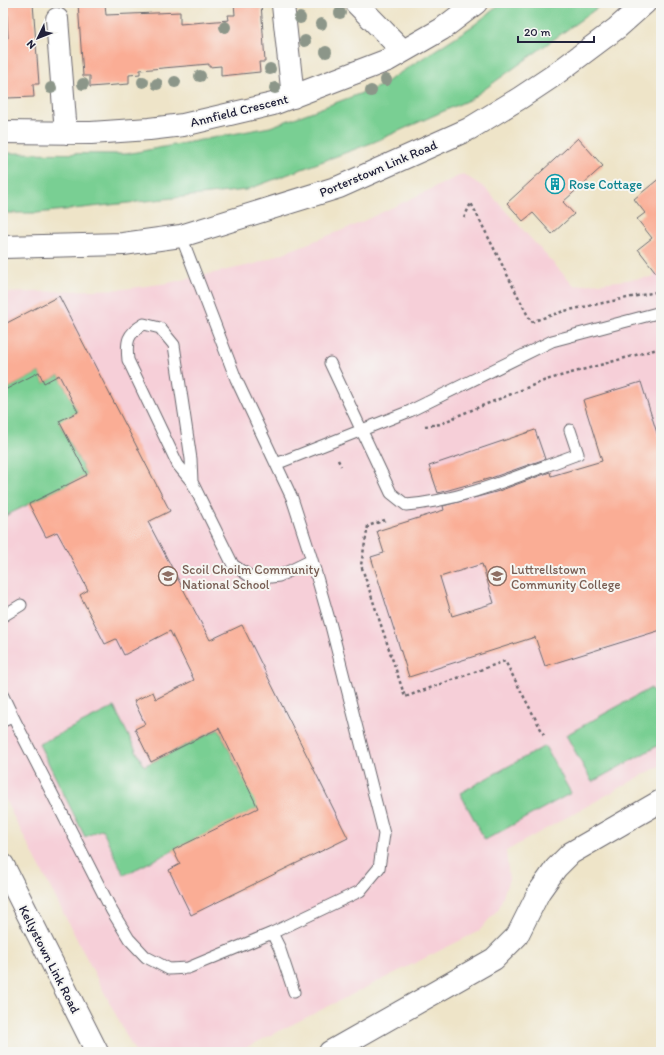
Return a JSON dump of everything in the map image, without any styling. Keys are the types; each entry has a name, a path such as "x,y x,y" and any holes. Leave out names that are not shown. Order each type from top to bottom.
{"street":[{"path":"356,3 403,51"},
{"name":"Annfield Crescent","path":"3,132 66,134 115,132 183,124 253,110 293,97 388,60 442,29 476,3"},
{"name":"Porterstown Link Road","path":"3,247 123,244 181,236 339,187 469,129 553,76 617,28 645,3"},
{"path":"283,5 293,97"},
{"path":"57,19 66,134"},
{"path":"330,1052 494,958 517,936 539,892 556,868 571,853 661,801"},
{"name":"Kellystown Link Road","path":"3,865 97,1052"}],"lane":[{"path":"3,696 8,719 112,911 129,939 146,957 169,969 188,968 272,933 360,891 379,868 384,834 312,560 292,498 236,379 181,236"},
{"path":"276,464 296,455 363,431 410,411 552,341 661,312"},
{"path":"192,482 192,459 174,345 160,328 144,324 132,331 126,345 128,360 178,465 192,482 233,565 254,579 279,576 312,560"},
{"path":"330,363 391,493 406,505 429,503 457,497 578,454 570,430"},
{"path":"3,616 21,605"},
{"path":"272,933 279,947 294,992"}],"path":[{"path":"464,218 471,203 531,322 564,311 661,291"},
{"path":"421,426 441,424 546,380 661,348"},
{"path":"385,520 368,526 361,565 404,698 505,661 544,735"}],"shaded area":[{"path":"463,174 485,188 574,286 653,277 656,269 661,265 661,765 506,851 509,879 499,908 479,931 237,1052 135,1052 3,796 3,293 124,289 168,283 255,264 353,226"}],"green space":[{"path":"502,3 604,3 471,99 374,142 246,190 37,213 3,213 3,153 126,154 270,127 378,87 474,25"},
{"path":"39,372 44,383 59,375 78,412 59,422 87,475 3,517 3,391"},
{"path":"651,688 661,705 661,744 592,782 566,735"},
{"path":"114,707 144,766 219,729 242,776 271,802 124,875 102,829 85,837 39,744"},
{"path":"545,746 571,793 485,840 460,793"}],"building":[{"path":"6,3 33,3 39,84 33,84 34,97 7,98 3,46 3,38 8,38"},
{"path":"78,3 105,3 106,15 180,12 180,24 229,20 228,15 235,15 234,3 261,3 265,62 259,62 260,72 221,76 221,66 209,67 209,64 140,70 140,74 129,75 129,84 90,87 90,76 83,76"},
{"name":"Rose Cottage","path":"578,138 603,166 563,202 574,214 552,234 533,213 523,221 507,203"},
{"path":"661,177 661,279 638,249 652,238 637,219 645,213 634,199"},
{"path":"59,296 170,511 148,522 210,640 242,625 348,838 191,915 169,870 180,864 173,850 258,808 219,728 151,762 135,729 145,724 134,701 153,692 156,699 194,680 170,631 124,655 116,639 105,644 80,595 88,590 69,554 57,532 46,537 29,504 87,475 59,421 78,412 59,375 44,383 39,372 3,391 3,325"},
{"path":"641,382 661,446 661,630 545,666 535,637 409,677 371,557 384,553 377,531 444,510 443,506 496,492 550,472 551,476 602,461 583,400","holes":["482,564 494,603 452,616 440,577"]},
{"path":"535,430 545,459 491,478 438,493 429,466"}],"place":[{"name":"Rose Cottage","path":"555,184"},
{"name":"Scoil Choilm Community National School","path":"168,576"},
{"name":"Luttrellstown Community College","path":"497,576"}]}
